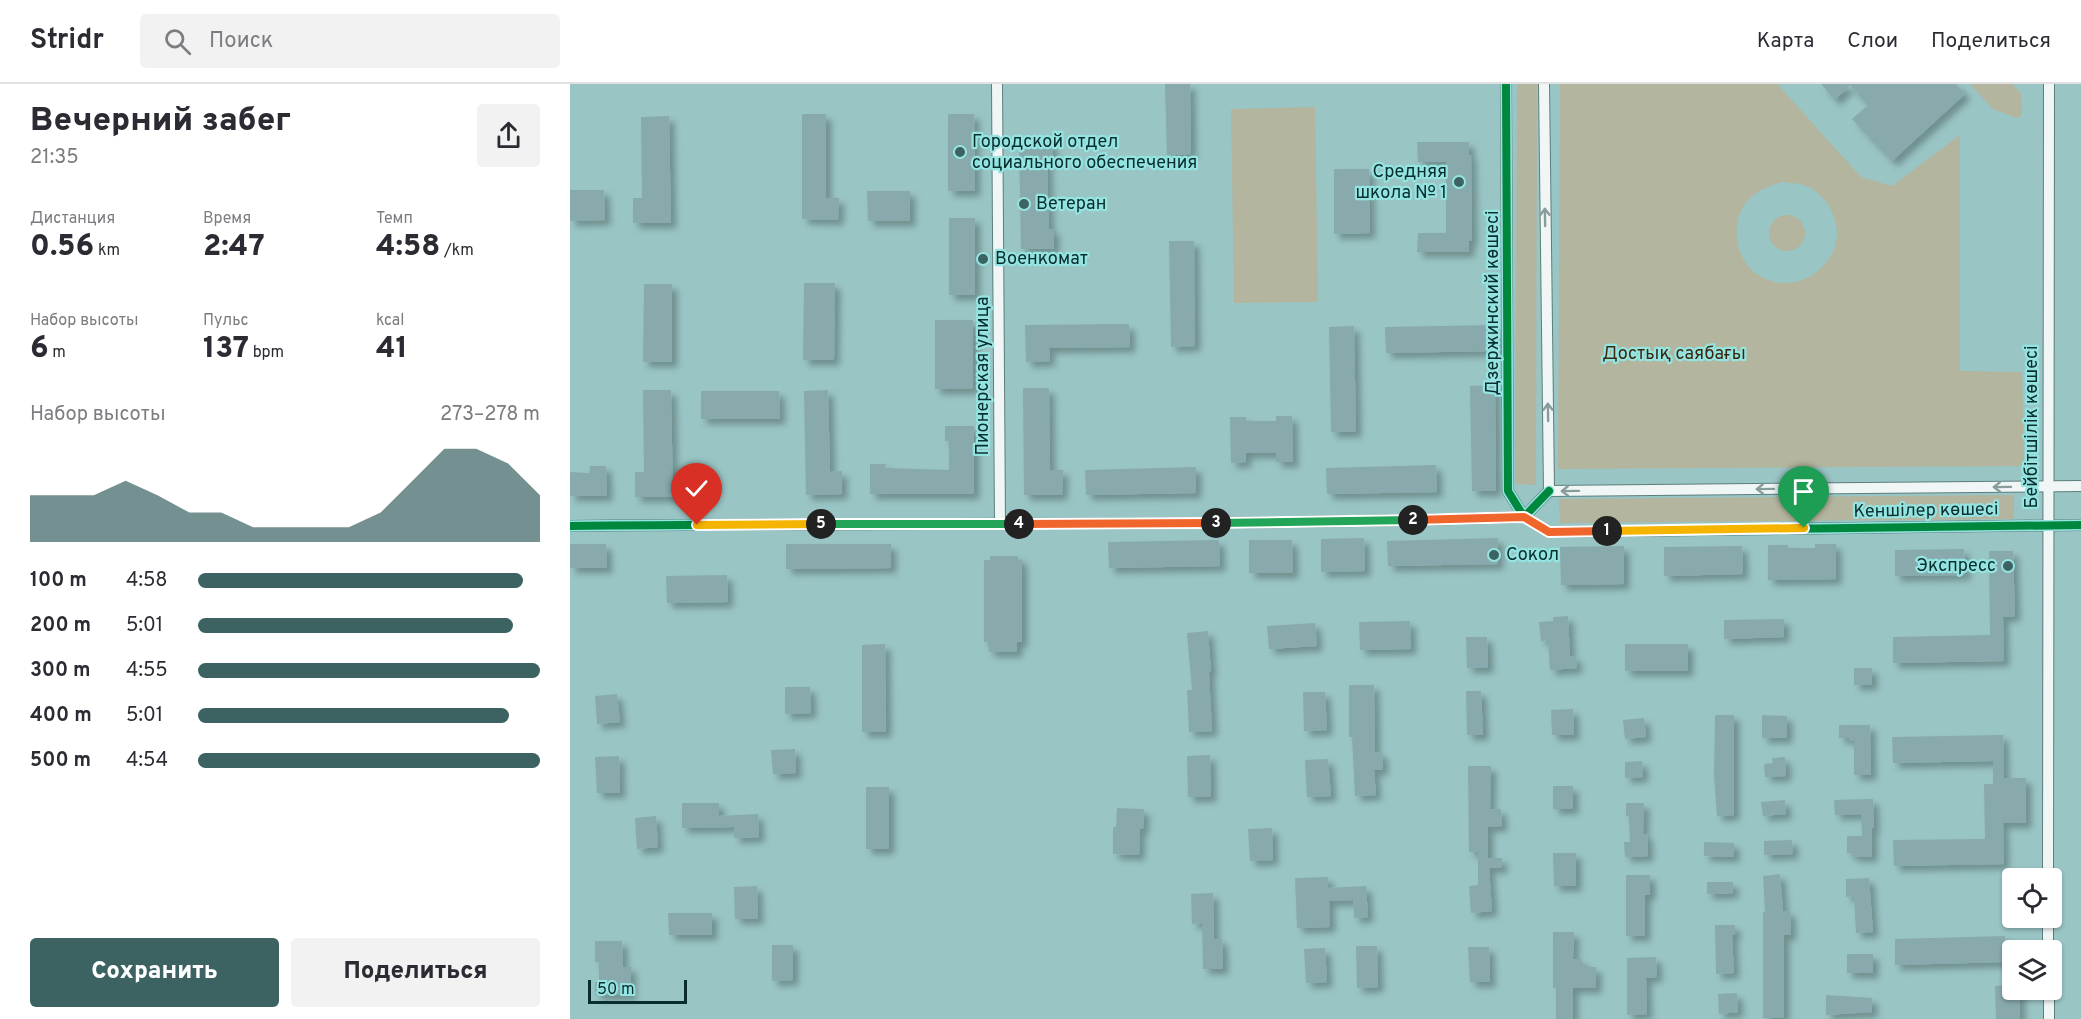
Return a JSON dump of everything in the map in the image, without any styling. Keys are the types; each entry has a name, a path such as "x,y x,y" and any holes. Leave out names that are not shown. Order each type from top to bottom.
{"street":[{"name":"Пионерская улица","path":"997,84 1000,524"},
{"name":"Дзержинский көшесі","path":"1506,84 1509,491 1524,517"},
{"path":"570,526 1094,524 1524,517 1549,491 1544,84"},
{"name":"Бейбітшілік көшесі","path":"2048,868 2049,84"},
{"name":"Кеншілер көшесі","path":"1549,491 2081,486"},
{"name":"Кеншілер көшесі","path":"1524,517 1549,532 2081,525"},
{"path":"2049,1000 2049,1019"}],"green space":[{"path":"1517,84 1537,84 1536,485 1515,484"},
{"name":"Достық саябағы","path":"1560,84 1777,84 1861,177 1892,186 1960,135 1960,371 2022,372 2024,466 1558,469","holes":["1782,182 1800,184 1819,194 1827,202 1832,212 1837,233 1836,244 1825,264 1808,278 1787,283 1776,282 1754,272 1742,256 1737,236 1739,215 1750,198 1765,188"]},
{"path":"1970,84 2012,84 2021,93 2022,115 2017,118 1993,109"},
{"path":"1315,107 1318,302 1234,303 1231,109"},
{"path":"1787,215 1800,220 1805,233 1800,246 1787,251 1774,246 1769,233 1774,220"},
{"path":"2014,495 2014,519 1560,523 1559,499"}],"building":[{"path":"1165,84 1190,84 1191,154 1167,155"},
{"path":"1821,84 1956,84 1965,94 1892,161 1852,119 1868,105 1850,85 1835,100"},
{"path":"802,114 826,114 826,198 839,198 838,220 802,219"},
{"path":"948,114 974,114 975,191 948,191"},
{"path":"669,116 671,223 633,223 633,198 642,198 641,117"},
{"path":"1052,142 1053,162 1047,162 1049,229 1054,229 1054,249 1021,249 1019,143"},
{"name":"Средняя школа № 1","path":"1417,142 1469,142 1472,241 1469,241 1469,252 1417,252 1418,233 1446,233 1446,162 1418,162"},
{"path":"1334,169 1369,169 1370,233 1334,234"},
{"path":"570,190 604,190 605,220 570,221"},
{"path":"867,191 910,191 910,221 868,221"},
{"path":"949,218 975,218 975,295 949,295"},
{"path":"1169,241 1194,241 1195,346 1171,347"},
{"path":"804,283 835,283 834,360 803,360"},
{"path":"644,284 672,284 672,362 643,362"},
{"path":"935,320 973,320 973,389 935,389"},
{"path":"1129,324 1130,347 1049,348 1050,361 1026,362 1025,325"},
{"path":"1496,325 1497,351 1386,353 1385,327"},
{"path":"1354,326 1356,432 1331,432 1329,327"},
{"path":"1495,385 1496,491 1472,491 1470,386"},
{"path":"1023,388 1049,388 1050,470 1063,470 1062,495 1024,495"},
{"path":"643,390 671,390 673,497 635,497 635,472 644,472"},
{"path":"828,390 830,472 842,471 842,494 806,495 804,391"},
{"path":"701,391 779,391 780,419 701,419"},
{"path":"1276,416 1292,416 1293,462 1276,462 1276,453 1246,453 1246,462 1231,463 1230,417 1246,417 1246,421 1276,421"},
{"path":"945,426 974,426 974,494 870,494 870,464 886,464 885,468 949,470 949,441 945,441"},
{"path":"1436,465 1437,492 1327,494 1326,468"},
{"path":"590,466 606,466 607,496 570,496 570,472 589,473"},
{"path":"1196,467 1196,493 1086,495 1085,470"},
{"path":"1364,538 1365,571 1321,572 1321,539"},
{"path":"1498,538 1498,564 1388,566 1387,541"},
{"path":"1219,540 1220,566 1109,568 1108,542"},
{"path":"1249,540 1292,540 1293,573 1249,573"},
{"path":"570,544 606,544 607,568 570,568"},
{"path":"786,544 891,544 891,568 786,569"},
{"path":"1815,544 1836,544 1836,579 1768,580 1768,545 1815,548"},
{"path":"1624,546 1624,584 1561,585 1560,547"},
{"path":"1742,546 1743,574 1664,576 1664,547"},
{"path":"1964,549 1965,575 1895,576 1895,550"},
{"path":"1989,551 2013,551 2015,616 2003,617 2004,661 1893,663 1893,637 1990,635"},
{"path":"990,556 1018,556 1018,560 1022,560 1022,642 1017,642 1017,652 989,652 988,642 984,642 984,560 990,560"},
{"path":"727,575 728,602 667,603 666,576"},
{"path":"1568,616 1570,657 1576,656 1577,668 1550,670 1548,640 1541,641 1539,622 1553,621 1553,617"},
{"path":"1784,619 1784,637 1724,639 1724,620"},
{"path":"1410,621 1411,649 1360,650 1359,622"},
{"path":"1315,623 1317,646 1269,649 1267,626"},
{"path":"1208,631 1212,731 1189,732 1187,690 1192,690 1187,633"},
{"path":"1466,637 1487,637 1488,668 1467,668"},
{"path":"885,644 886,732 862,732 862,645"},
{"path":"1625,644 1688,644 1688,671 1625,671"},
{"path":"1854,668 1872,668 1872,685 1854,685"},
{"path":"1349,685 1374,685 1375,752 1382,752 1383,770 1374,770 1376,795 1355,796 1352,737 1349,737"},
{"path":"785,687 810,687 811,713 785,714"},
{"path":"1466,691 1481,691 1483,735 1467,735"},
{"path":"1303,692 1325,692 1327,730 1304,731"},
{"path":"617,694 620,722 597,724 595,696"},
{"path":"1573,709 1574,735 1552,735 1551,710"},
{"path":"1715,715 1734,715 1734,815 1717,816 1714,776"},
{"path":"1762,715 1787,716 1787,738 1762,738"},
{"path":"1644,718 1646,737 1625,739 1623,720"},
{"path":"1839,725 1870,725 1871,775 1854,775 1854,740 1839,738"},
{"path":"2003,735 2004,778 2026,778 2026,823 2003,823 2004,864 1894,866 1893,840 1985,839 1984,784 1993,784 1993,761 1893,763 1892,737"},
{"path":"795,749 796,773 773,774 771,750"},
{"path":"1210,755 1211,797 1188,797 1187,756"},
{"path":"619,756 620,793 597,793 595,757"},
{"path":"1785,757 1786,776 1765,777 1764,764 1773,763 1772,758"},
{"path":"1328,759 1331,796 1307,797 1305,760"},
{"path":"1642,761 1643,777 1625,778 1625,762"},
{"path":"1468,766 1491,766 1490,809 1501,809 1502,826 1488,827 1488,858 1502,858 1502,868 1489,868 1492,911 1471,913 1469,886 1478,885 1478,852 1469,852"},
{"path":"1553,786 1573,786 1573,809 1553,809"},
{"path":"866,787 889,787 889,849 866,849"},
{"path":"1873,799 1872,857 1852,856 1852,853 1847,853 1847,836 1862,836 1861,814 1835,815 1834,800"},
{"path":"1785,800 1786,814 1763,816 1761,802"},
{"path":"682,803 719,803 719,816 758,814 759,837 734,838 734,827 682,828"},
{"path":"1626,803 1644,803 1643,834 1647,834 1648,856 1625,857 1624,842 1630,842"},
{"path":"1117,808 1144,809 1143,829 1140,829 1139,855 1113,854 1113,827 1116,827"},
{"path":"656,816 658,847 637,849 635,818"},
{"path":"1272,828 1273,860 1250,861 1248,829"},
{"path":"1792,840 1793,854 1764,855 1764,841"},
{"path":"1704,842 1734,843 1734,857 1704,856"},
{"path":"1553,853 1576,853 1576,886 1554,886"},
{"path":"1780,874 1783,911 1790,911 1791,935 1784,935 1784,1018 1763,1018 1763,912 1765,912 1763,876"},
{"path":"1626,875 1650,875 1650,895 1645,895 1645,936 1626,936"},
{"path":"1328,877 1328,888 1366,886 1368,917 1354,918 1353,900 1329,901 1330,927 1297,928 1295,878"},
{"path":"1869,878 1873,932 1856,933 1854,896 1846,897 1846,879"},
{"path":"1707,882 1733,882 1733,893 1707,894"},
{"path":"757,886 758,919 735,919 734,887"},
{"path":"1213,893 1214,939 1222,939 1223,969 1203,969 1202,923 1192,924 1191,894"},
{"path":"668,913 712,913 712,935 669,935"},
{"path":"1715,925 1735,925 1735,935 1732,935 1734,973 1716,974"},
{"path":"1553,932 1574,932 1573,959 1581,959 1585,967 1596,967 1596,988 1573,988 1573,1019 1556,1019 1556,988 1553,988"},
{"path":"2005,936 2005,940 2002,940 2002,962 1895,965 1895,939"},
{"path":"595,941 622,941 623,967 631,967 631,995 595,995 595,982 599,982 599,962 595,962"},
{"path":"772,945 793,945 793,980 772,981"},
{"path":"1356,946 1377,946 1378,987 1357,988"},
{"path":"1468,947 1489,947 1490,982 1470,982"},
{"path":"1325,948 1327,982 1306,983 1304,949"},
{"path":"1847,954 1873,954 1873,973 1847,973"},
{"path":"1656,957 1657,977 1646,978 1647,1014 1627,1015 1627,958"},
{"path":"1995,986 2002,986 2002,1000 2020,1000 2020,1019 1996,1019"},
{"path":"1737,993 1738,1012 1719,1014 1718,994"},
{"path":"1826,995 1872,998 1872,1012 1826,1015"}],"cycle path":[{"path":"1506,84 1508,491 1524,517 1549,532 2081,525"},
{"path":"570,526 1166,523 1524,517 1549,491"}],"place":[{"name":"Городской отдел социального обеспечения","path":"960,152"},
{"name":"Средняя школа № 1","path":"1459,182"},
{"name":"Ветеран","path":"1024,204"},
{"name":"Военкомат","path":"983,259"},
{"name":"Сокол","path":"1494,555"},
{"name":"Экспресс","path":"2008,566"}],"route":[{"path":"697,525 1094,524 1524,517 1549,532 1804,528"}]}
